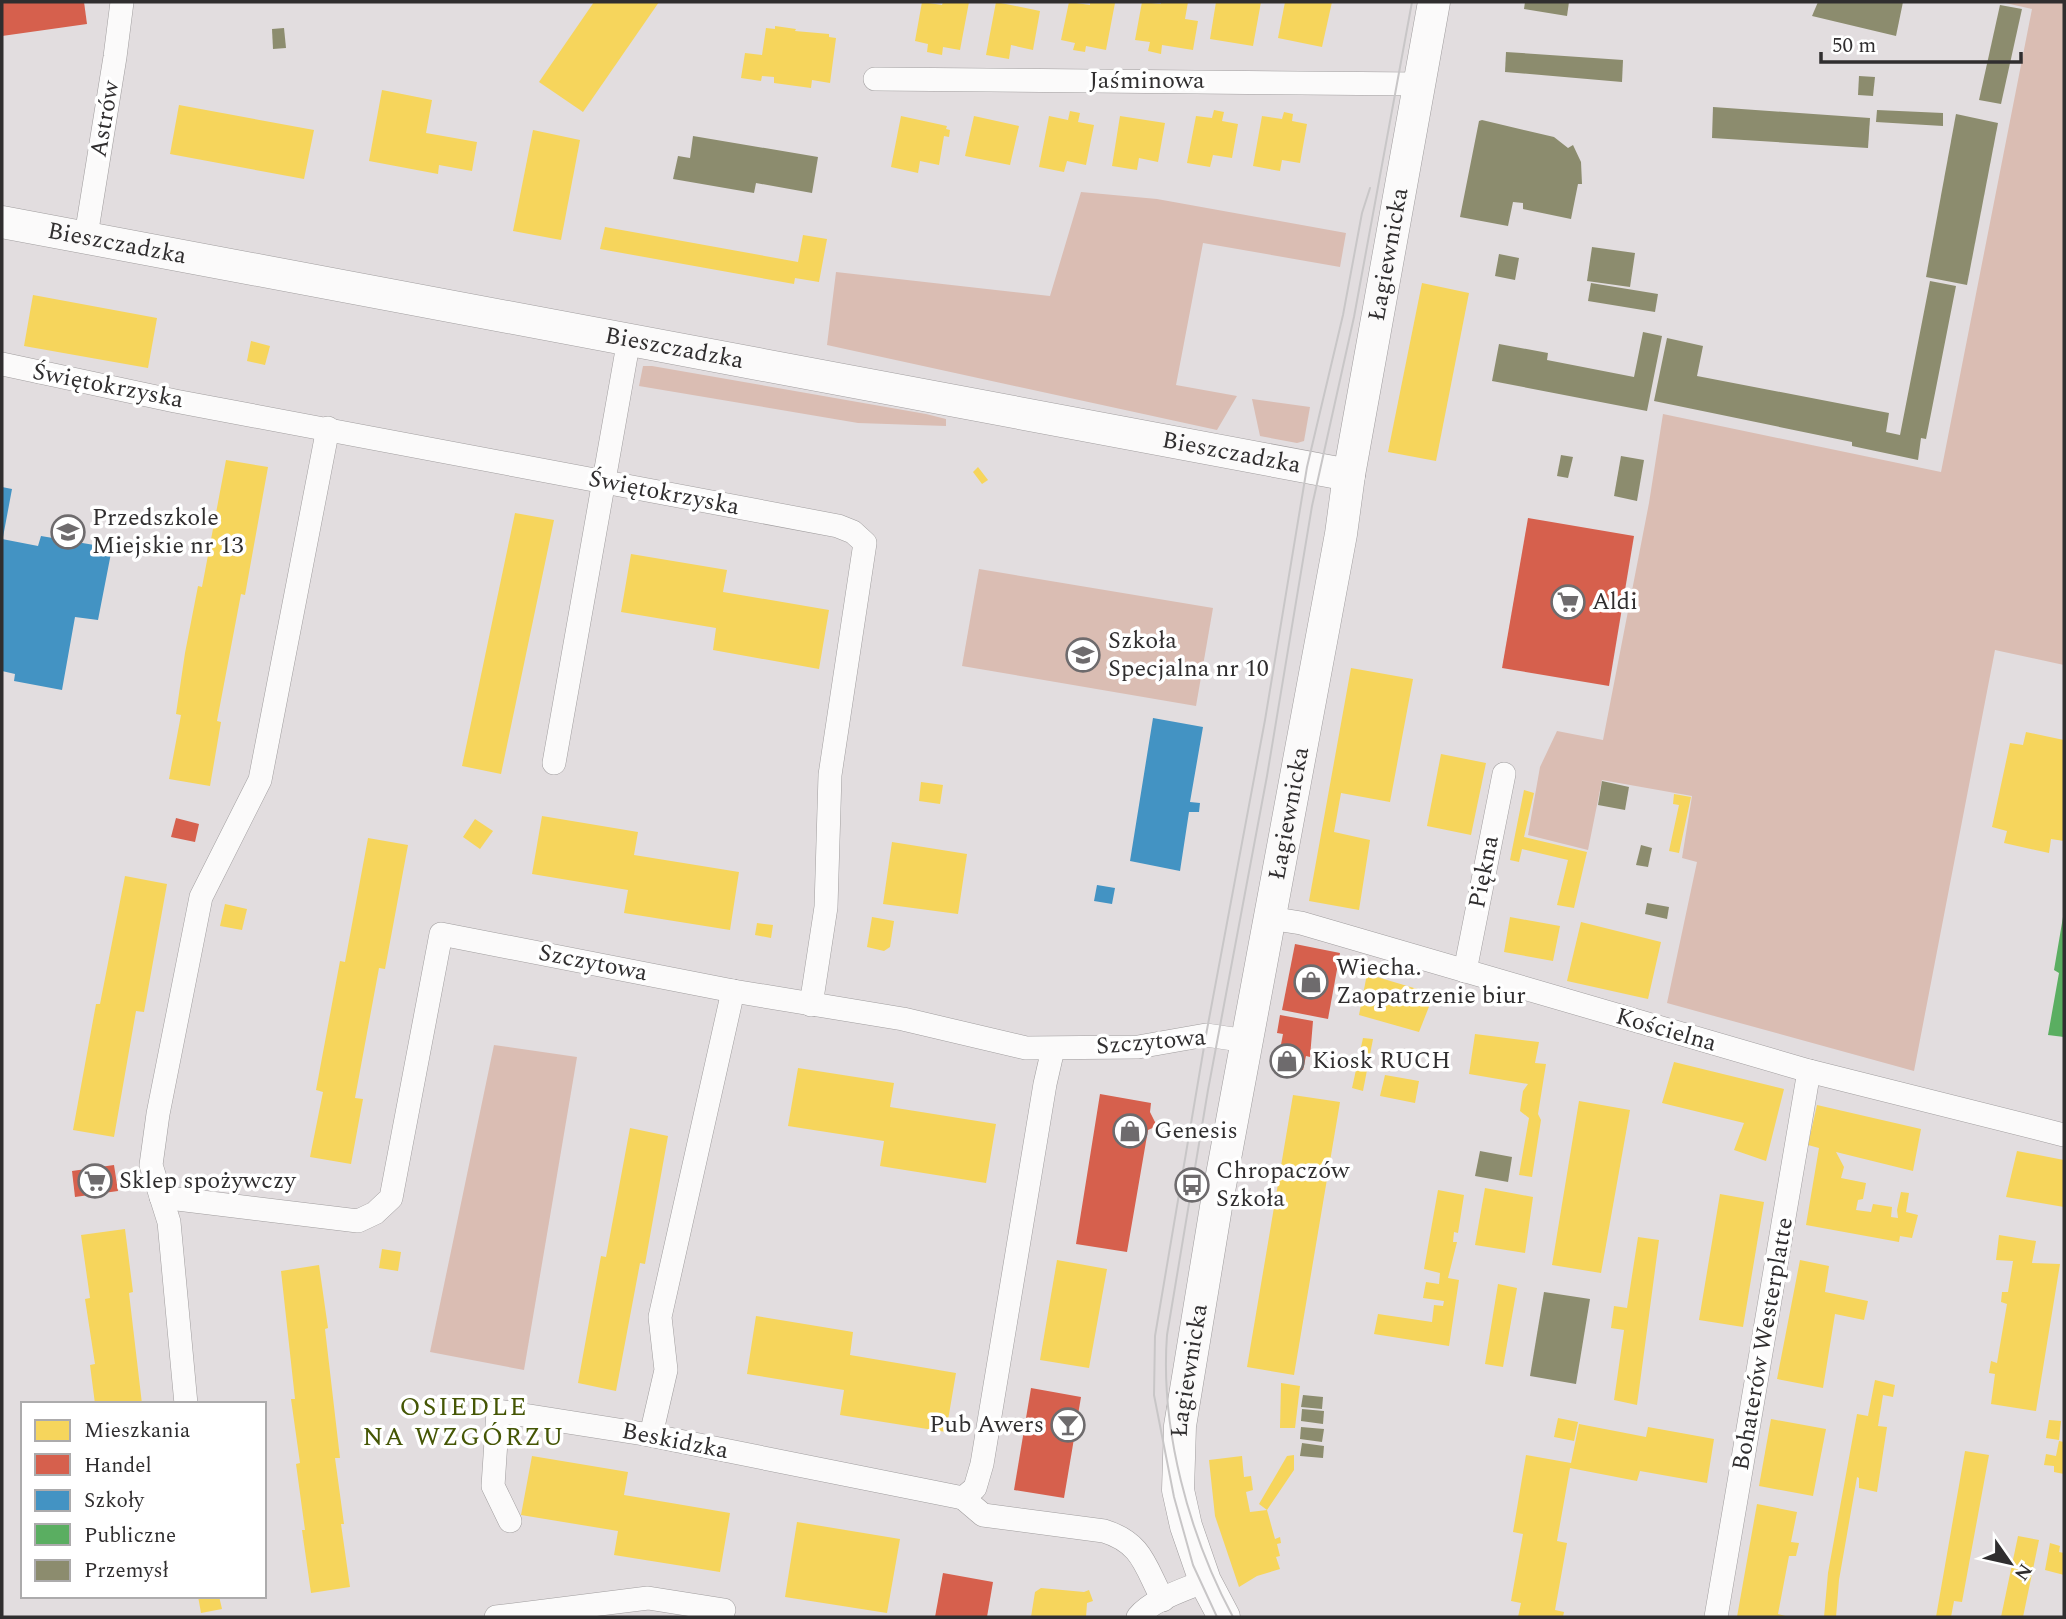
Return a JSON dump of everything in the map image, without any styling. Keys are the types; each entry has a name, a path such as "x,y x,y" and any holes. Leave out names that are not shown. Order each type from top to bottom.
{"street":[{"name":"Astrów","path":"86,236 116,57 122,2"},
{"name":"Łagiewnicka","path":"1224,1617 1205,1581 1186,1526 1178,1490 1180,1426 1214,1218 1339,548 1349,475 1434,2"},
{"name":"Jaśminowa","path":"875,79 1419,85"},
{"name":"Bieszczadzka","path":"2,222 1349,475"},
{"path":"554,763 629,339"},
{"name":"Świętokrzyska","path":"2,364 141,394 838,526 853,532 865,543 830,775 826,907 811,1005"},
{"path":"186,1402 169,1222 151,1165 156,1127 201,897 260,780 328,428"},
{"name":"Piękna","path":"1465,971 1504,774"},
{"name":"Kościelna","path":"1270,918 1301,923 1809,1071 2064,1135"},
{"name":"Szczytowa","path":"162,1197 358,1221 375,1213 391,1198 440,934 733,991 903,1019 1026,1048 1138,1047 1206,1035 1247,1041"},
{"path":"651,1435 666,1370 660,1317 733,991"},
{"path":"963,1498 975,1488 982,1464 1053,1049"},
{"name":"Bohaterów Westerplatte","path":"1716,1617 1809,1071"},
{"name":"Beskidzka","path":"510,1521 493,1486 498,1411 651,1435 963,1498 983,1515 1104,1531 1122,1537 1135,1547 1163,1600"},
{"path":"1138,1617 1143,1611 1163,1600 1205,1581"},
{"path":"496,1617 648,1598 724,1610"}],"shaded area":[{"path":"2001,2 2064,2 2064,665 1995,650 1914,1071 1667,1003 1697,862 1682,858 1692,796 1602,780 1588,850 1528,835 1540,767 1557,731 1603,740 1649,503 1663,414 1941,472 2032,9"},
{"path":"1081,192 1157,199 1346,233 1340,267 1203,243 1176,385 1237,396 1217,430 827,345 836,272 1050,296"},
{"path":"643,366 926,414 946,419 946,426 858,423 639,386"},
{"path":"1252,399 1310,407 1304,441 1297,443 1260,436"},
{"path":"979,569 1213,608 1196,706 962,666"},
{"path":"494,1045 577,1057 524,1370 430,1352"}],"building: Mieszkania":[{"path":"594,2 659,2 583,112 539,82"},
{"path":"922,2 942,5 943,2 969,2 960,50 943,47 942,55 927,52 928,44 915,41"},
{"path":"996,2 1040,11 1033,50 1011,45 1009,59 986,55"},
{"path":"1069,2 1090,5 1090,2 1115,3 1106,50 1086,46 1085,52 1073,50 1075,43 1061,40"},
{"path":"1142,2 1188,2 1185,19 1198,21 1193,50 1162,45 1161,54 1148,51 1150,42 1135,40"},
{"path":"1216,2 1261,2 1253,46 1210,39"},
{"path":"1285,2 1332,2 1322,47 1278,38"},
{"path":"775,26 829,34 829,37 836,38 830,83 812,80 811,88 774,83 774,77 762,76 761,81 741,78 745,53 762,55 766,28 775,29"},
{"path":"382,90 432,100 426,133 477,142 472,171 439,165 438,174 369,161"},
{"path":"179,105 314,130 304,179 170,154"},
{"path":"1214,110 1224,112 1222,121 1238,124 1232,158 1213,155 1210,167 1187,163 1196,116 1212,118"},
{"path":"1070,111 1080,113 1078,122 1094,125 1086,165 1067,161 1064,172 1039,167 1049,116 1068,120"},
{"path":"1284,112 1293,114 1292,121 1307,124 1300,163 1282,160 1280,171 1253,166 1262,116 1282,119"},
{"path":"901,116 947,126 946,129 950,130 949,137 944,136 939,165 920,161 918,173 891,167"},
{"path":"974,116 1019,126 1010,165 965,156"},
{"path":"1120,116 1165,123 1158,162 1139,158 1137,170 1112,166"},
{"path":"533,130 580,140 561,240 513,231"},
{"path":"605,227 798,262 803,235 827,239 819,282 795,278 794,284 600,249"},
{"path":"1422,283 1469,293 1436,461 1388,452"},
{"path":"33,295 157,318 148,368 24,346"},
{"path":"251,341 270,346 265,365 247,361"},
{"path":"226,460 268,467 245,595 241,594 217,721 221,722 210,786 169,779 181,715 176,714 185,653 198,586 202,587"},
{"path":"978,467 988,480 982,484 973,472"},
{"path":"515,513 554,520 501,774 462,766"},
{"path":"631,554 727,570 723,592 829,610 819,669 713,650 716,628 621,612"},
{"path":"1351,668 1413,679 1390,802 1341,793 1334,832 1370,840 1359,910 1309,901"},
{"path":"2026,732 2064,740 2064,841 2051,839 2049,853 2004,843 2007,831 1992,827 2010,743 2023,745"},
{"path":"1441,754 1486,763 1471,835 1427,826"},
{"path":"921,782 943,785 940,804 919,801"},
{"path":"1524,790 1534,793 1524,837 1587,852 1574,908 1557,905 1568,860 1522,849 1519,862 1510,860"},
{"path":"1674,794 1691,797 1679,853 1669,851 1679,805 1673,804"},
{"path":"542,816 638,832 634,855 739,872 730,930 624,913 628,890 532,874"},
{"path":"475,819 493,831 480,849 463,837"},
{"path":"368,838 408,845 385,969 379,968 355,1098 363,1099 351,1164 310,1157 323,1092 316,1090 340,961 345,962"},
{"path":"892,842 967,854 958,914 883,904"},
{"path":"125,876 167,884 144,1012 136,1011 114,1137 73,1130 96,1004 100,1004"},
{"path":"225,904 247,909 242,930 220,926"},
{"path":"872,917 894,921 890,947 884,951 867,947"},
{"path":"1510,917 1560,926 1553,961 1504,952"},
{"path":"1581,922 1661,942 1648,999 1567,981"},
{"path":"757,923 773,925 771,938 755,935"},
{"path":"1367,974 1434,994 1419,1032 1359,1015"},
{"path":"1475,1034 1539,1042 1535,1063 1546,1064 1532,1177 1519,1175 1529,1118 1520,1111 1523,1091 1528,1084 1469,1074"},
{"path":"1363,1038 1373,1039 1363,1091 1352,1088"},
{"path":"1674,1062 1784,1089 1766,1161 1734,1150 1744,1123 1662,1103"},
{"path":"798,1068 894,1083 890,1107 996,1124 986,1183 880,1166 884,1141 788,1126"},
{"path":"1385,1075 1419,1081 1415,1103 1380,1096"},
{"path":"1293,1095 1340,1102 1294,1375 1247,1367"},
{"path":"1579,1101 1630,1110 1601,1273 1552,1265"},
{"path":"1817,1105 1921,1129 1913,1171 1836,1152 1844,1167 1841,1178 1866,1183 1863,1199 1858,1200 1856,1210 1871,1212 1873,1204 1892,1207 1891,1217 1898,1218 1901,1192 1909,1193 1906,1212 1918,1215 1912,1238 1900,1236 1899,1242 1806,1225 1819,1148 1808,1145"},
{"path":"630,1128 668,1136 645,1264 640,1263 616,1391 578,1383 601,1256 606,1257"},
{"path":"2017,1151 2064,1160 2064,1207 2006,1197"},
{"path":"1485,1188 1533,1197 1525,1253 1475,1245"},
{"path":"1438,1190 1464,1195 1458,1233 1454,1232 1453,1242 1457,1242 1448,1278 1459,1280 1449,1346 1374,1334 1378,1314 1432,1322 1434,1305 1443,1306 1444,1301 1423,1298 1426,1282 1439,1284 1440,1273 1424,1269"},
{"path":"1720,1194 1764,1202 1743,1327 1699,1320"},
{"path":"125,1229 133,1292 129,1293 142,1402 95,1402 90,1365 95,1364 85,1299 90,1298 81,1235"},
{"path":"1999,1235 2036,1241 2032,1263 2060,1264 2036,1411 1991,1404 1995,1374 1989,1373 1991,1361 1997,1363 2007,1304 2001,1302 2002,1292 2008,1292 2013,1261 1996,1260"},
{"path":"1638,1237 1659,1240 1637,1405 1614,1400 1624,1330 1611,1328 1614,1306 1627,1308"},
{"path":"382,1249 401,1252 398,1271 379,1268"},
{"path":"1057,1260 1107,1269 1089,1368 1040,1360"},
{"path":"1800,1260 1829,1266 1825,1292 1868,1301 1864,1320 1835,1314 1823,1388 1777,1379"},
{"path":"319,1265 328,1328 325,1329 340,1458 335,1458 344,1524 341,1524 350,1587 311,1593 302,1530 305,1530 296,1464 300,1463 291,1399 295,1399 281,1271"},
{"path":"1498,1284 1517,1288 1503,1367 1485,1364"},
{"path":"756,1316 853,1332 850,1355 956,1373 946,1432 840,1415 844,1390 747,1374"},
{"path":"1875,1380 1895,1385 1893,1397 1883,1395 1878,1426 1887,1427 1877,1492 1859,1488 1857,1477 1839,1580 1836,1617 1824,1617 1828,1573 1857,1414 1868,1416"},
{"path":"1281,1383 1300,1386 1295,1428 1280,1428"},
{"path":"1558,1418 1578,1422 1574,1441 1554,1437"},
{"path":"1771,1419 1826,1429 1813,1496 1759,1486"},
{"path":"2049,1420 2061,1421 2059,1440 2046,1438"},
{"path":"1579,1424 1646,1437 1648,1427 1714,1439 1707,1483 1640,1471 1637,1481 1570,1468 1557,1541 1567,1543 1555,1610 1564,1612 1563,1617 1518,1617 1521,1603 1511,1601 1523,1534 1513,1532 1526,1455 1571,1463"},
{"path":"2059,1441 2064,1442 2064,1474 2054,1472 2054,1466 2044,1465 2046,1454 2056,1456"},
{"path":"1965,1451 1989,1455 1962,1602 1954,1601 1951,1617 1936,1617"},
{"path":"1294,1455 1294,1470 1267,1510 1259,1504 1287,1456"},
{"path":"532,1456 628,1472 624,1495 730,1513 720,1572 614,1555 618,1531 521,1515"},
{"path":"1242,1456 1244,1477 1251,1476 1253,1490 1246,1492 1250,1512 1267,1510 1275,1539 1280,1537 1281,1543 1277,1544 1280,1556 1276,1557 1280,1569 1257,1576 1239,1587 1215,1516 1209,1460"},
{"path":"1757,1504 1797,1512 1791,1542 1799,1543 1796,1556 1789,1556 1778,1614 1789,1617 1737,1617"},
{"path":"797,1522 900,1539 887,1613 785,1597"},
{"path":"2018,1536 2039,1540 2023,1617 2001,1617"},
{"path":"2050,1543 2060,1546 2059,1552 2064,1553 2064,1575 2045,1570"},
{"path":"1041,1588 1084,1592 1089,1590 1093,1601 1087,1603 1086,1617 1031,1617 1035,1592"},
{"path":"198,1598 219,1598 222,1609 201,1613"}],"building: Handel":[{"path":"2,2 84,2 87,24 2,36"},
{"name":"Aldi","path":"1528,518 1634,536 1609,686 1502,668"},
{"path":"176,818 199,824 195,842 171,837"},
{"name":"Wiecha. Zaopatrzenie biur","path":"1295,944 1340,953 1328,1019 1282,1010"},
{"path":"1280,1015 1313,1021 1310,1057 1306,1056 1303,1070 1277,1065 1283,1034 1277,1033"},
{"path":"1100,1094 1151,1103 1150,1112 1157,1126 1148,1130 1127,1252 1076,1244"},
{"name":"Sklep spożywczy","path":"114,1165 118,1191 75,1197 72,1171"},
{"path":"1031,1388 1081,1397 1064,1498 1014,1490"},
{"path":"943,1573 993,1582 987,1617 935,1617"}],"building: Szkoły":[{"path":"2,487 12,489 3,537 2,537"},
{"path":"41,536 112,548 98,620 75,617 62,690 14,681 15,674 2,671 2,539 38,546"},
{"path":"1153,718 1203,727 1190,802 1200,803 1199,812 1189,812 1180,871 1130,861"},
{"path":"1097,885 1115,888 1112,904 1094,901"}],"building: Publiczne":[{"path":"2063,917 2064,1037 2048,1035 2059,973 2054,970"}],"building: Przemysł":[{"path":"1525,2 1569,2 1567,16 1524,9"},
{"path":"1818,2 1903,2 1896,36 1812,16"},
{"path":"2000,5 2022,9 2001,104 1979,100"},
{"path":"284,28 286,48 273,49 272,29"},
{"path":"1506,52 1623,60 1622,82 1505,72"},
{"path":"1859,76 1875,77 1873,96 1858,95"},
{"path":"1713,107 1870,118 1868,148 1712,138"},
{"path":"1877,110 1943,113 1943,126 1876,122"},
{"path":"1956,114 1998,123 1967,285 1926,277"},
{"path":"1479,121 1554,137 1568,148 1573,145 1581,162 1582,184 1578,184 1571,219 1523,209 1523,203 1513,202 1508,226 1460,217"},
{"path":"693,136 818,157 812,193 756,183 754,193 673,179 678,156 690,158"},
{"path":"1592,247 1635,253 1630,287 1587,281"},
{"path":"1499,254 1519,258 1515,280 1495,276"},
{"path":"1930,281 1956,286 1926,439 1921,438 1918,460 1852,446 1852,442 1654,401 1667,338 1703,346 1697,376 1889,413 1886,432 1900,435"},
{"path":"1591,283 1658,294 1655,312 1588,301"},
{"path":"1643,332 1662,336 1647,411 1492,381 1499,344 1548,353 1547,360 1634,377"},
{"path":"1561,455 1573,457 1568,478 1557,476"},
{"path":"1621,456 1644,460 1637,501 1614,496"},
{"path":"1602,781 1629,787 1625,810 1598,805"},
{"path":"1641,845 1652,848 1648,867 1636,865"},
{"path":"1647,903 1669,907 1667,919 1645,914"},
{"path":"1480,1151 1512,1157 1508,1182 1475,1176"},
{"path":"1544,1292 1590,1299 1576,1384 1530,1376"},
{"path":"1303,1395 1323,1397 1322,1409 1301,1407"},
{"path":"1302,1409 1324,1411 1323,1424 1301,1421"},
{"path":"1301,1427 1324,1429 1322,1442 1300,1439"},
{"path":"1302,1443 1324,1446 1323,1458 1300,1456"}],"tram line":[{"path":"1233,1617 1203,1552 1181,1480 1168,1407 1167,1335 1208,1090 1267,776 1312,506 1354,317 1412,2"},
{"path":"1217,1617 1193,1565 1174,1497 1154,1395 1155,1336 1206,1035 1265,720 1307,467 1343,315 1362,213 1370,188"}],"place":[{"name":"Przedszkole Miejskie nr 13","path":"68,532"},
{"name":"Aldi","path":"1568,602"},
{"name":"Szkoła Specjalna nr 10","path":"1083,655"},
{"name":"Wiecha. Zaopatrzenie biur","path":"1311,982"},
{"name":"Kiosk RUCH","path":"1287,1061"},
{"name":"Genesis","path":"1130,1131"},
{"name":"Sklep spożywczy","path":"95,1181"},
{"name":"Chropaczów Szkoła","path":"1192,1185"},
{"name":"Pub Awers","path":"1068,1425"}],"district":[{"name":"OSIEDLE NA WZGÓRZU","path":"464,1422"}]}
